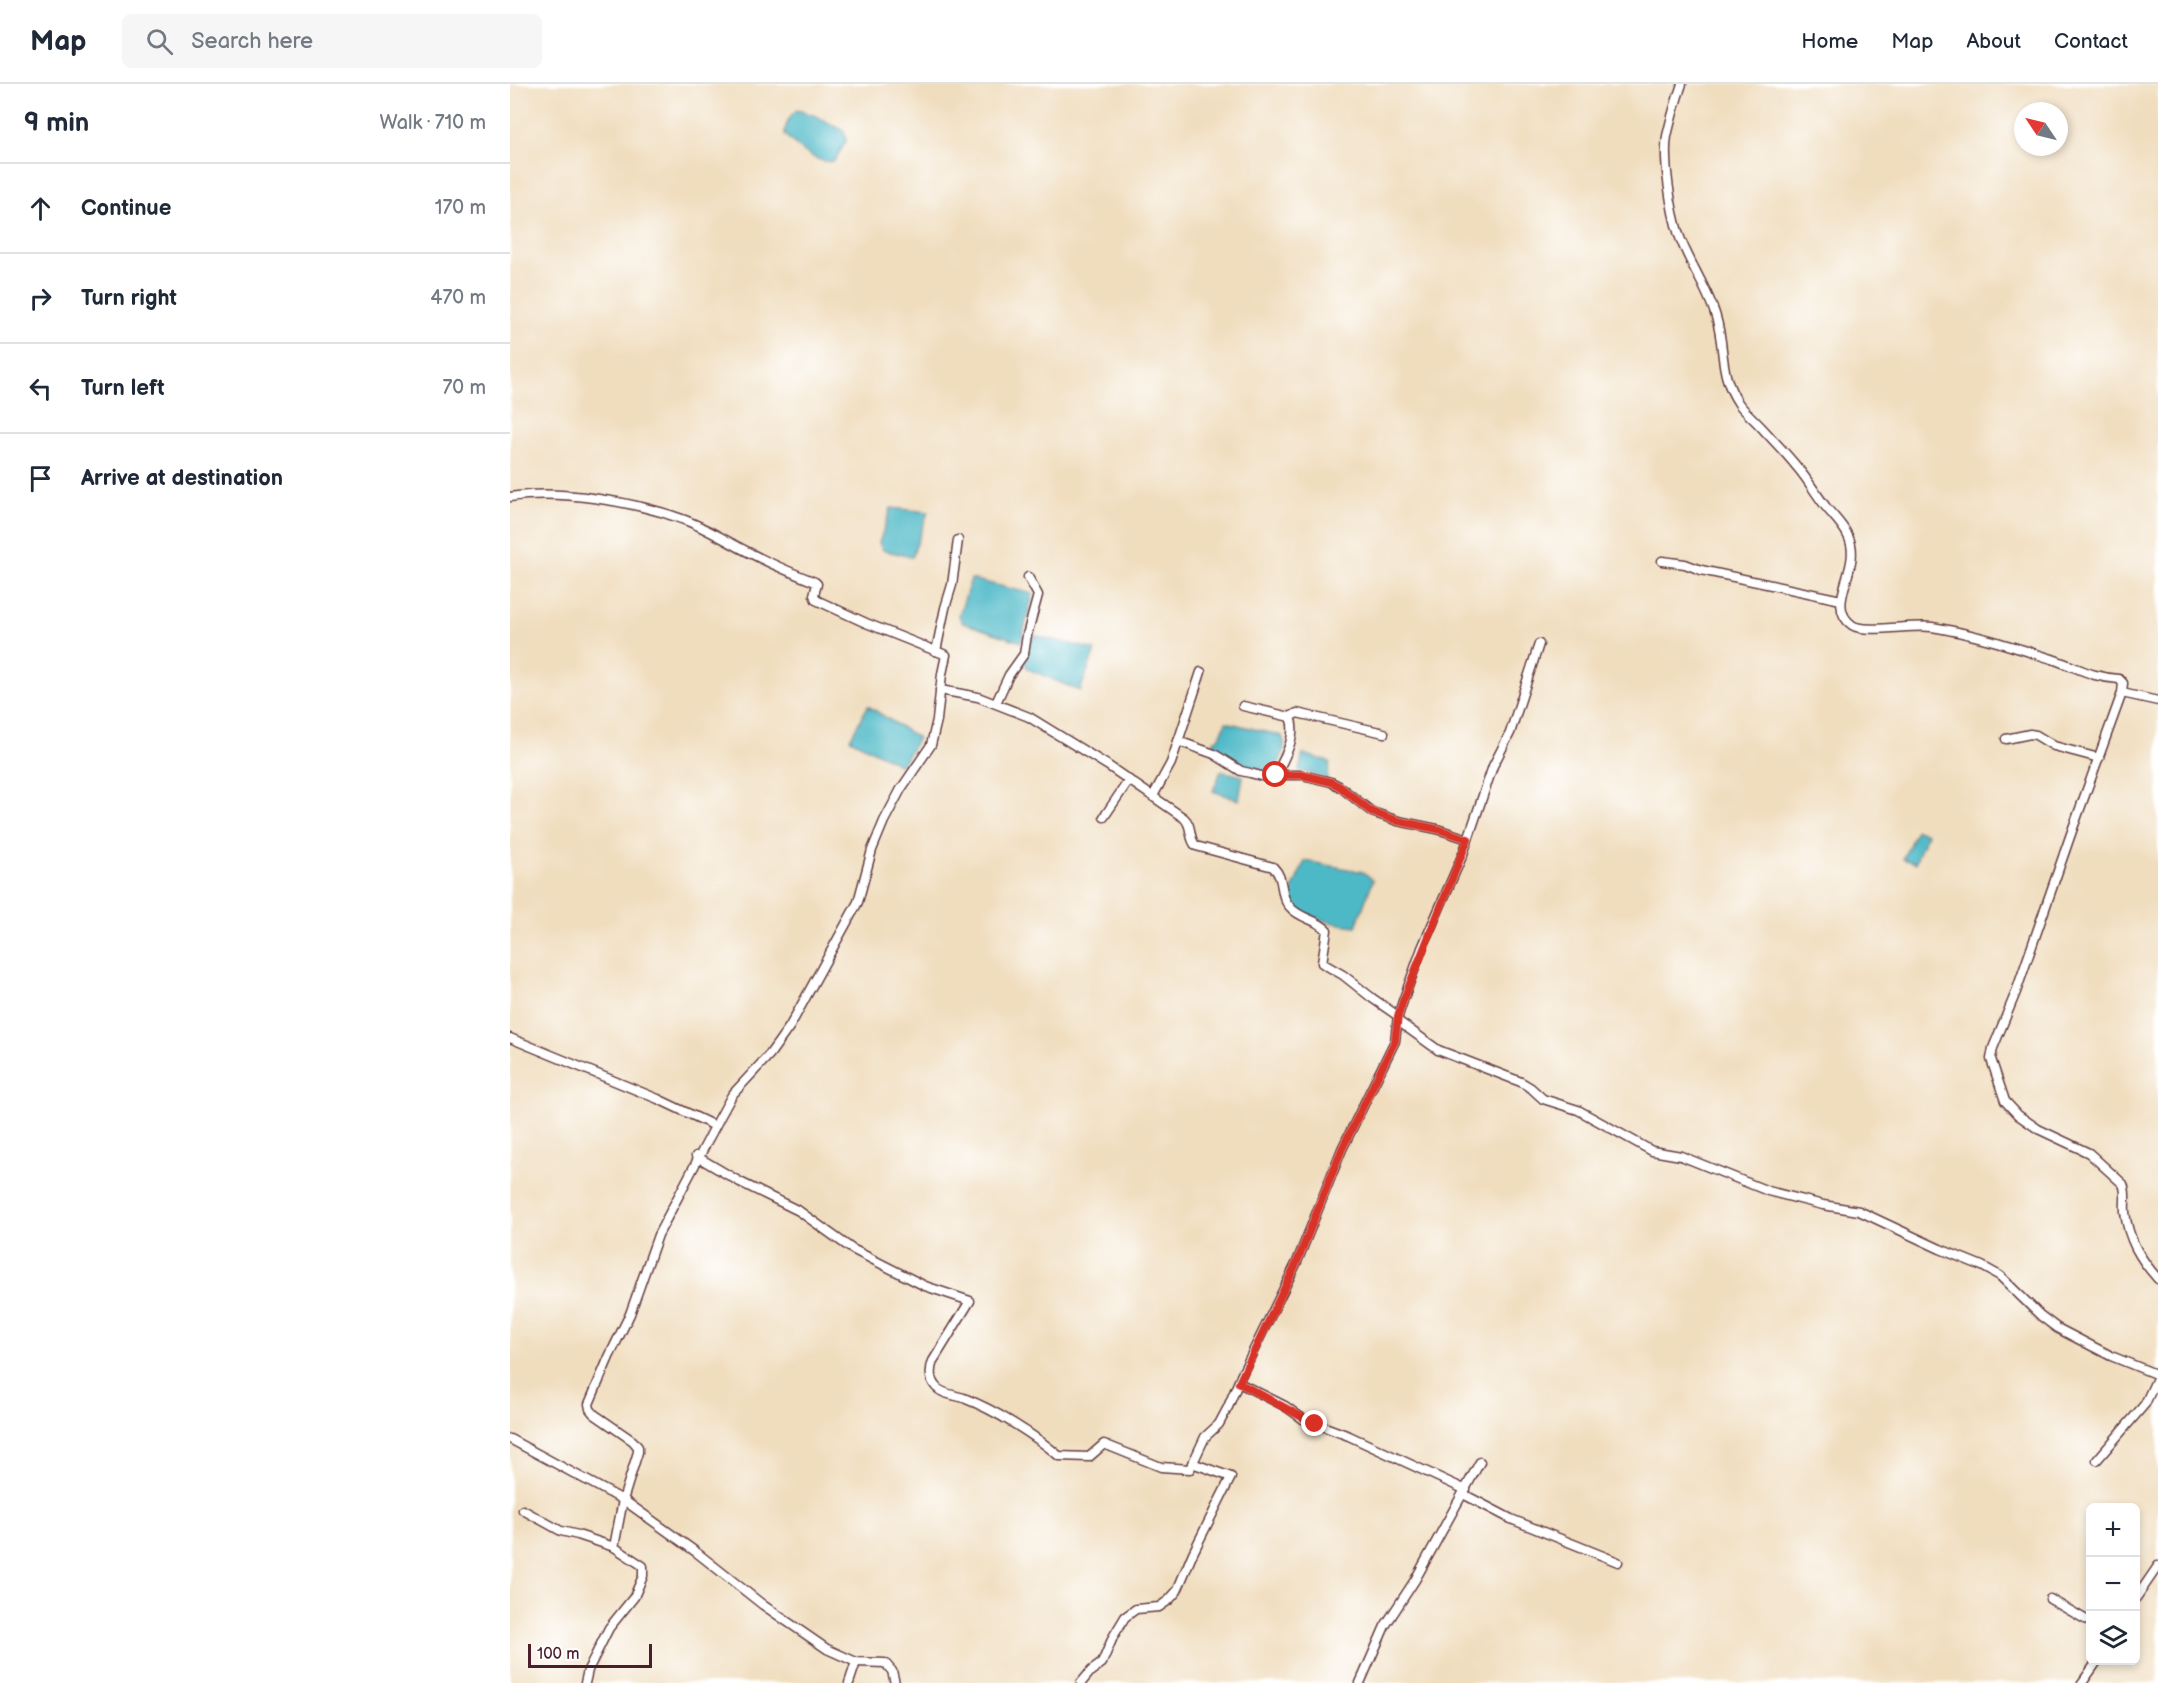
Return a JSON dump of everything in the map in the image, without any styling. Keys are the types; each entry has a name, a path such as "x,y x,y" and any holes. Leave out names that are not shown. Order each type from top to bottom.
{"street":[{"path":"1682,84 1667,138 1669,190 1679,234 1715,314 1721,336 1722,364 1731,392 1741,407 1797,467 1843,526 1850,539 1853,560 1841,600 1843,614 1848,621 1858,629 1929,626 1985,637 2058,661 2087,674 2120,679 2122,683 2122,693 2100,758 2079,809 2054,887 1991,1059 2005,1101 2018,1115 2038,1129 2089,1153 2123,1184 2126,1190 2124,1207 2130,1238 2145,1265 2158,1279"},
{"path":"510,497 543,495 580,498 628,504 681,518 751,554 814,582 817,584 814,595 816,600 866,624 946,655 937,720 931,745 901,789 884,821 874,843 858,902 790,1026 770,1054 732,1095 698,1157 658,1235 630,1314 589,1404 594,1414 633,1441 638,1447 623,1500 614,1547"},
{"path":"936,651 952,585 958,540"},
{"path":"1662,561 1685,564 1701,570 1841,600"},
{"path":"996,703 1009,675 1024,654 1038,595 1028,577"},
{"path":"698,1157 740,1182 799,1211 852,1249 925,1286 970,1301 933,1360 930,1370 937,1389 967,1399 1006,1420 1059,1456 1089,1457 1104,1444 1161,1467 1190,1469 1204,1437 1220,1424 1297,1262 1325,1189 1395,1041 1398,1018 1422,948 1453,880 1493,766 1510,733 1539,644"},
{"path":"1153,796 1163,779 1178,741 1201,672"},
{"path":"940,690 978,697 1029,717 1129,780 1188,822 1192,841 1196,846 1273,867 1280,874 1284,898 1288,906 1296,914 1320,924 1327,930 1322,963 1343,975 1438,1050 1521,1082 1543,1099 1578,1110 1652,1151 1681,1156 1768,1191 1823,1205 1859,1211 1982,1266 2000,1276 2041,1316 2057,1328 2119,1359 2158,1375 2145,1404 2097,1460"},
{"path":"2122,693 2158,701"},
{"path":"1243,706 1290,717 1297,713 1384,733"},
{"path":"1276,775 1288,751 1293,725 1290,717"},
{"path":"2006,739 2036,735 2054,746 2100,758"},
{"path":"1178,741 1214,754 1241,771 1269,777 1302,775 1331,782 1372,812 1468,839"},
{"path":"1104,817 1129,780"},
{"path":"510,1038 658,1099 715,1126"},
{"path":"1239,1383 1285,1406 1303,1419 1349,1436 1464,1492 1511,1519 1618,1562"},
{"path":"510,1438 623,1500 827,1649 856,1662 885,1663 892,1671 895,1683"},
{"path":"1360,1683 1385,1626 1415,1580 1480,1462"},
{"path":"1081,1683 1102,1663 1125,1617 1136,1609 1159,1607 1177,1591 1193,1553 1231,1477 1192,1463"},
{"path":"523,1510 561,1532 614,1547 639,1562 644,1569 631,1604 609,1628 588,1670 585,1683"},
{"path":"2140,1592 2158,1566"},
{"path":"2049,1599 2086,1619"},
{"path":"849,1683 856,1662"},
{"path":"2083,1682 2095,1665"}],"water":[{"path":"797,110 814,115 844,131 846,141 834,161 814,157 785,135 788,121"},
{"path":"891,508 928,512 912,557 883,550 879,543"},
{"path":"971,579 1033,594 1021,642 963,623 959,616"},
{"path":"1033,635 1095,650 1080,691 1028,669 1024,662"},
{"path":"868,706 918,738 901,765 850,739"},
{"path":"1226,722 1282,736 1283,751 1272,775 1243,769 1214,752 1214,741 1220,737"},
{"path":"1303,754 1330,762 1327,779 1299,770"},
{"path":"1221,771 1243,776 1239,800 1213,791"},
{"path":"1916,830 1927,833 1915,863 1903,859"},
{"path":"1305,861 1363,872 1373,880 1356,926 1322,920 1292,905 1292,890"}],"route":[{"path":"1276,775 1302,775 1331,782 1345,790 1372,812 1468,839 1453,880 1422,948 1398,1016 1395,1041 1342,1149 1297,1262 1239,1383 1315,1424"}]}
